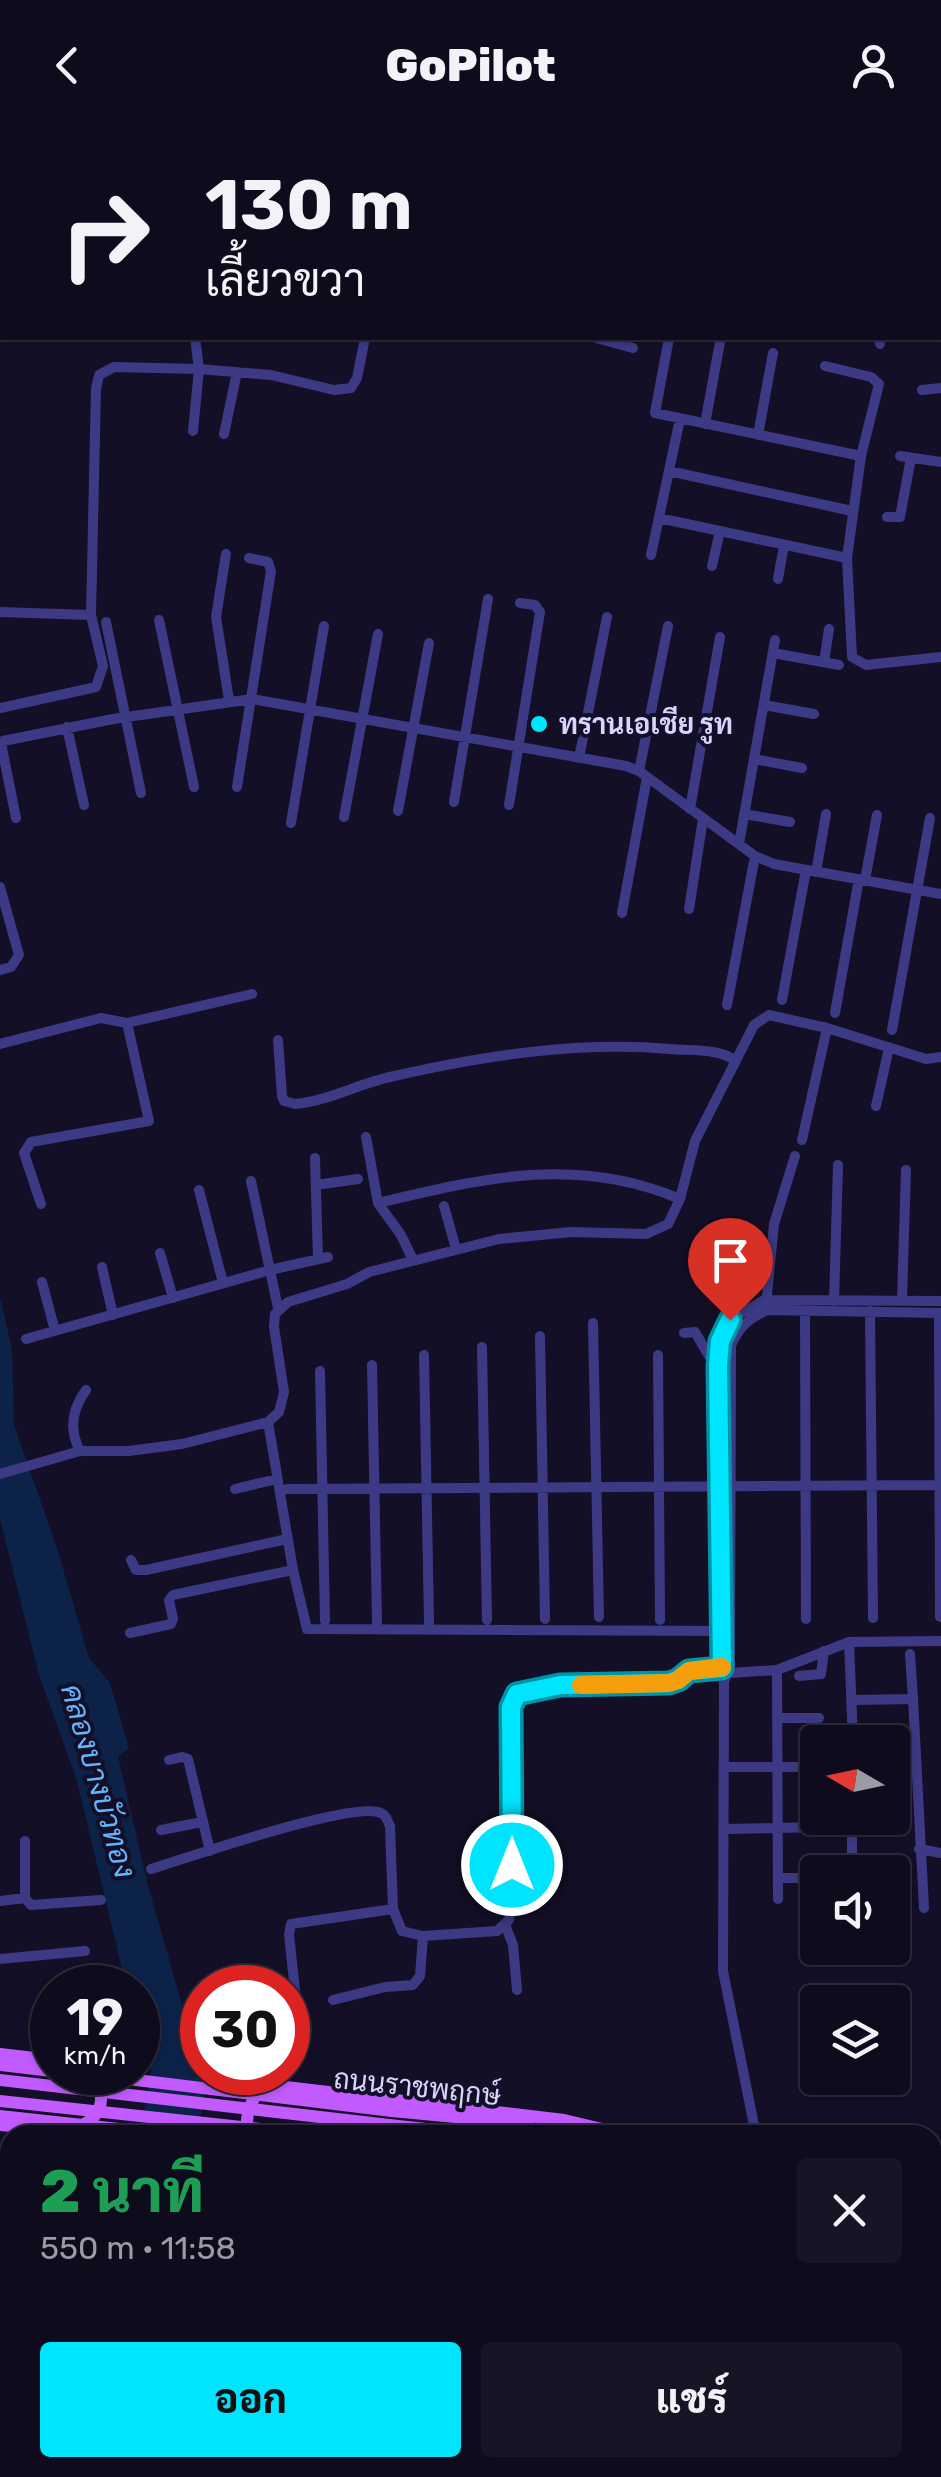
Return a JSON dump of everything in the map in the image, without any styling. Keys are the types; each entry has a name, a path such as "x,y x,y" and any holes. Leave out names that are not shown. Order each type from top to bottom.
{"main road":[{"path":"0,2054 30,2057"},
{"path":"0,2065 30,2068"},
{"name":"ถนนราชพฤกษ์","path":"0,2080 497,2125"},
{"name":"ถนนราชพฤกษ์","path":"160,2085 428,2125"},
{"path":"247,2125 255,2095 270,2085 585,2125"},
{"path":"80,2125 95,2116 101,2095"},
{"path":"0,2101 223,2125"},
{"path":"0,2116 82,2125"}],"street":[{"path":"193,431 199,369 195,340"},
{"path":"0,708 96,687 103,666 91,615 99,375 114,367 199,369 272,375 334,390 350,388 357,378 366,340"},
{"path":"603,340 633,348"},
{"path":"670,340 654,413 861,456"},
{"path":"704,424 720,342"},
{"path":"758,434 773,353"},
{"path":"826,366 872,377 879,384 861,456 846,558 852,657 866,666 938,659"},
{"path":"224,434 237,372"},
{"path":"922,390 941,388"},
{"path":"652,555 680,419"},
{"path":"887,517 900,518 906,457 941,462"},
{"path":"669,471 852,511"},
{"path":"659,518 846,558"},
{"path":"712,566 720,532"},
{"path":"778,578 784,544"},
{"path":"226,554 216,617 229,700"},
{"path":"237,787 271,571 268,562 249,558"},
{"path":"454,802 488,599"},
{"path":"509,805 540,612 536,606 520,603"},
{"path":"0,612 91,615"},
{"path":"579,758 607,617"},
{"path":"159,620 194,787"},
{"path":"106,622 141,794"},
{"path":"290,824 324,626"},
{"path":"622,912 668,626"},
{"path":"824,662 829,630"},
{"path":"344,817 378,634"},
{"path":"690,810 720,637"},
{"path":"739,844 775,640"},
{"path":"398,811 429,643"},
{"path":"773,653 840,665"},
{"path":"16,818 3,741 178,708 252,699 579,758 643,774 755,856 774,864 941,894"},
{"path":"764,704 814,714"},
{"path":"67,728 84,805"},
{"path":"754,759 802,768"},
{"path":"744,814 790,822"},
{"path":"782,1000 826,814"},
{"path":"835,1014 877,815"},
{"path":"892,1030 930,818"},
{"path":"688,909 703,819"},
{"path":"727,1005 755,856"},
{"path":"0,970 11,967 19,955 1,892"},
{"path":"0,1044 101,1018 127,1023 252,994"},
{"path":"278,1308 369,1272 456,1249 527,1235 655,1232 668,1224 680,1199 695,1141 754,1025 769,1016 827,1028 930,1060 941,1057"},
{"path":"40,1204 24,1153 32,1142 150,1121 127,1023"},
{"path":"802,1140 827,1028"},
{"path":"278,1040 282,1096 284,1101 295,1104 392,1076 535,1050 594,1046 660,1048 726,1054 736,1061"},
{"path":"876,1106 889,1048"},
{"path":"366,1137 378,1203 402,1235 413,1260"},
{"path":"724,1486 731,1345 739,1328 766,1305 774,1224 794,1156"},
{"path":"26,1340 323,1258 314,1158"},
{"path":"834,1301 838,1165"},
{"path":"902,1300 906,1170"},
{"path":"378,1203 478,1179 558,1173 611,1176 680,1199"},
{"path":"316,1185 358,1179"},
{"path":"0,1474 80,1451 129,1451 182,1444 268,1422 278,1412 284,1392 274,1327 278,1308 251,1181"},
{"path":"199,1190 223,1283"},
{"path":"444,1206 456,1249"},
{"path":"160,1253 173,1298"},
{"path":"102,1267 114,1314"},
{"path":"42,1282 56,1331"},
{"path":"754,2125 723,1970 726,1672 720,1341 730,1320 766,1305 902,1300 940,1309"},
{"path":"766,1305 805,1311 940,1309"},
{"path":"940,1309 940,1617"},
{"path":"805,1311 806,1619"},
{"path":"870,1312 873,1618"},
{"path":"593,1323 599,1617"},
{"path":"684,1333 700,1336 709,1356 719,1356"},
{"path":"540,1336 545,1619"},
{"path":"482,1347 487,1620"},
{"path":"424,1355 430,1622"},
{"path":"658,1355 660,1620"},
{"path":"372,1365 377,1622"},
{"path":"320,1372 326,1621"},
{"path":"80,1451 73,1429 74,1415 86,1390"},
{"path":"268,1422 304,1624 313,1631 725,1630"},
{"path":"234,1489 277,1479"},
{"path":"287,1489 941,1485"},
{"path":"131,1560 136,1570 146,1570 287,1539"},
{"path":"130,1634 171,1624 172,1595 293,1570"},
{"path":"517,1990 506,1927 511,1903 511,1707 517,1694 560,1685 669,1683 689,1671 777,1670 850,1642 941,1641"},
{"path":"850,1642 853,1725"},
{"path":"799,1676 821,1674 824,1650"},
{"path":"910,1654 924,1908"},
{"path":"777,1670 778,1899"},
{"path":"853,1700 912,1699"},
{"path":"778,1718 820,1718"},
{"path":"168,1760 188,1759 210,1852"},
{"path":"725,1767 800,1768"},
{"path":"151,1869 330,1818 378,1812 390,1826 392,1909 402,1931 423,1936 489,1933 506,1927"},
{"path":"161,1830 202,1822"},
{"path":"725,1829 800,1827"},
{"path":"25,1841 25,1898 30,1905 101,1900"},
{"path":"919,1849 941,1853"},
{"path":"778,1878 800,1878"},
{"path":"0,1901 25,1898"},
{"path":"292,1965 291,1924 392,1909"},
{"path":"334,2000 385,1987 414,1986 420,1976 423,1936"},
{"path":"0,1960 85,1951"}],"water":[{"name":"คลองบางบัวทอง","path":"0,1297 12,1349 14,1425 58,1551 89,1658 110,1683 129,1748 118,1756 146,1878 180,1998 180,2095 204,2095 199,2125 142,2125 147,2095 160,2095 160,1965 121,1965 77,1781 38,1672 0,1520"}],"slow traffic":[{"path":"581,1685 669,1683 689,1671 722,1667"}],"place":[{"name":"ทรานเอเชีย รูท","path":"539,724"}],"route":[{"path":"512,1865 511,1707 517,1694 560,1685 669,1683 689,1671 722,1668 718,1365 720,1341 730,1320"}]}
